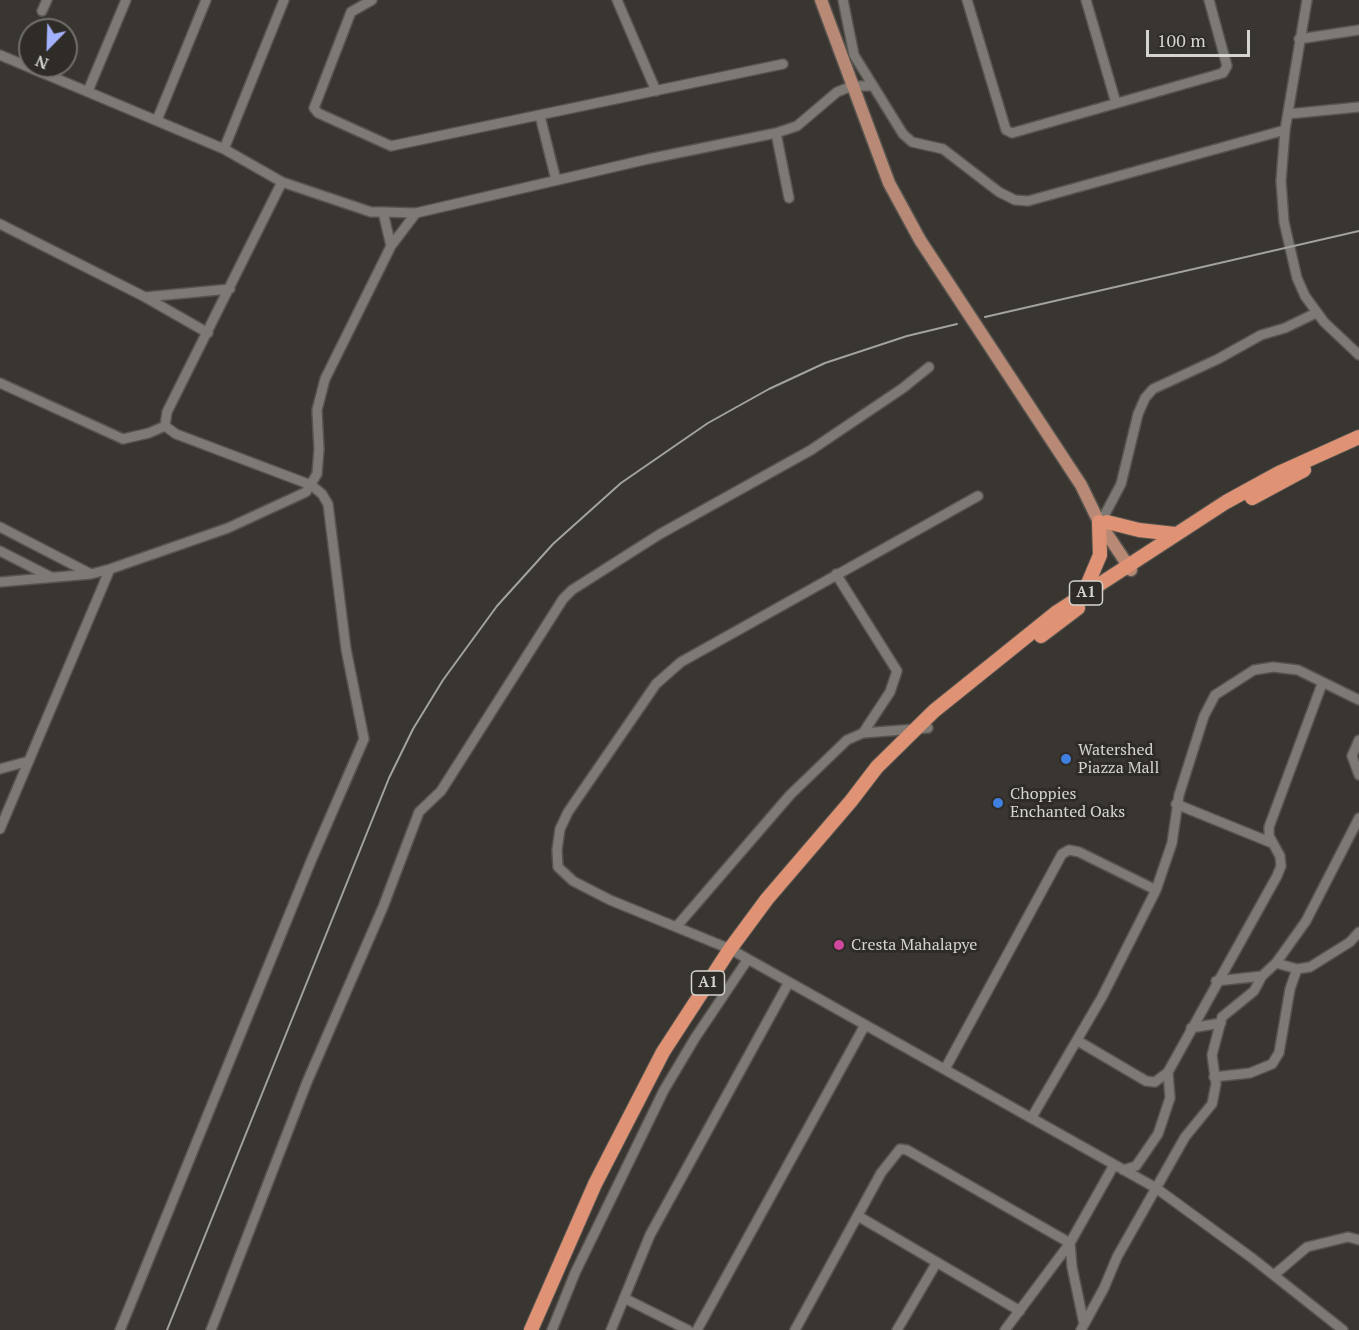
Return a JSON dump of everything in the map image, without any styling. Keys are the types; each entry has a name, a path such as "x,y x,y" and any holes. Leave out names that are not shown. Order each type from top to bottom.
{"highway":[{"name":"A1","path":"922,727 1175,534 1279,472 1359,437"},
{"name":"A1","path":"531,1330 570,1237 622,1128 663,1052 730,949 767,899 851,801 922,727 984,669 1083,595 1229,510 1359,442"},
{"path":"1083,595 1100,555 1103,521 1145,531 1175,534"}],"main road":[{"path":"821,0 889,183 920,240 1133,565"}],"street":[{"path":"42,11 47,0"},
{"path":"88,91 126,0"},
{"path":"157,120 206,0"},
{"path":"224,149 284,0"},
{"path":"372,0 351,12 314,108 318,113 391,146 783,64"},
{"path":"617,0 656,91"},
{"path":"843,0 850,44 871,86 912,142 943,149 999,192 1015,200 1028,201 1285,130"},
{"path":"967,0 1007,132 1019,131 1223,73 1227,66 1212,1"},
{"path":"1086,0 1116,103"},
{"path":"1307,0 1285,130 1281,181 1284,222 1297,278 1316,313 1359,356"},
{"path":"1299,39 1359,30"},
{"path":"0,55 224,149 282,182 371,212 416,213 556,180 776,133 796,126 837,92 852,86 871,86"},
{"path":"1288,114 1359,107"},
{"path":"540,116 556,180"},
{"path":"776,133 789,198"},
{"path":"165,426 167,412 282,182"},
{"path":"382,212 391,246"},
{"path":"0,582 87,574 110,569 228,528 292,501 311,485 317,474 319,449 317,410 325,379 391,246 416,213"},
{"path":"0,224 145,297 208,333"},
{"path":"145,297 230,288"},
{"path":"1103,521 1121,484 1138,414 1145,398 1153,389 1218,359 1261,334 1286,328 1316,313"},
{"path":"211,1330 307,1082 383,907 419,812 441,791 563,599 572,590 660,534 811,450 903,388 929,367"},
{"path":"0,383 123,439 149,433 165,426"},
{"path":"120,1330 302,883 364,739 346,649 328,504 311,485 176,434 165,426"},
{"path":"978,496 681,662 656,684 574,803 560,829 557,850 558,867 573,881 610,900 730,949 1156,1188 1274,1275 1343,1330"},
{"path":"0,527 87,574 98,596"},
{"path":"0,550 52,578"},
{"path":"0,830 110,569"},
{"path":"836,574 897,671 890,692 863,733"},
{"path":"1032,1117 1078,1041 1156,890 1170,851 1176,804 1204,716 1215,695 1254,670 1273,667 1298,670 1322,684 1359,700"},
{"path":"1078,1041 1146,1081 1155,1082 1168,1072 1281,866 1280,856 1272,843 1269,827 1322,684"},
{"path":"677,926 790,795 847,740 863,733 922,727"},
{"path":"1359,740 1352,756 1359,775"},
{"path":"0,769 29,761"},
{"path":"1176,804 1272,843"},
{"path":"1083,1327 1117,1257 1185,1137 1212,1104 1216,1084 1212,1055 1224,1014 1254,991 1262,976 1276,963 1306,921 1359,818"},
{"path":"945,1069 1062,854 1069,850 1079,852 1156,890"},
{"path":"1276,963 1297,969 1320,962 1350,942 1359,932"},
{"path":"552,1330 575,1273 664,1090 694,1038 748,959"},
{"path":"1214,1077 1250,1073 1272,1064 1279,1053 1290,989 1297,969"},
{"path":"1216,981 1262,976"},
{"path":"611,1330 650,1235 789,982"},
{"path":"1191,1029 1221,1023"},
{"path":"697,1330 865,1025"},
{"path":"1118,1167 1136,1166 1158,1134 1170,1098 1168,1072"},
{"path":"795,1330 887,1162 900,1149 907,1150 1070,1243"},
{"path":"1005,1330 1070,1243 1118,1167"},
{"path":"858,1216 1020,1311"},
{"path":"1274,1275 1306,1246 1348,1237 1359,1240"},
{"path":"1070,1243 1083,1327"},
{"path":"897,1330 937,1262"},
{"path":"624,1298 688,1330"}],"railway":[{"path":"985,317 1359,231"},
{"path":"167,1330 389,778 413,729 443,680 497,606 553,544 621,483 708,423 769,389 825,363 907,336 957,324"}],"place":[{"name":"Watershed Piazza Mall","path":"1066,759"},
{"name":"Choppies Enchanted Oaks","path":"998,803"},
{"name":"Cresta Mahalapye","path":"839,945"}]}
